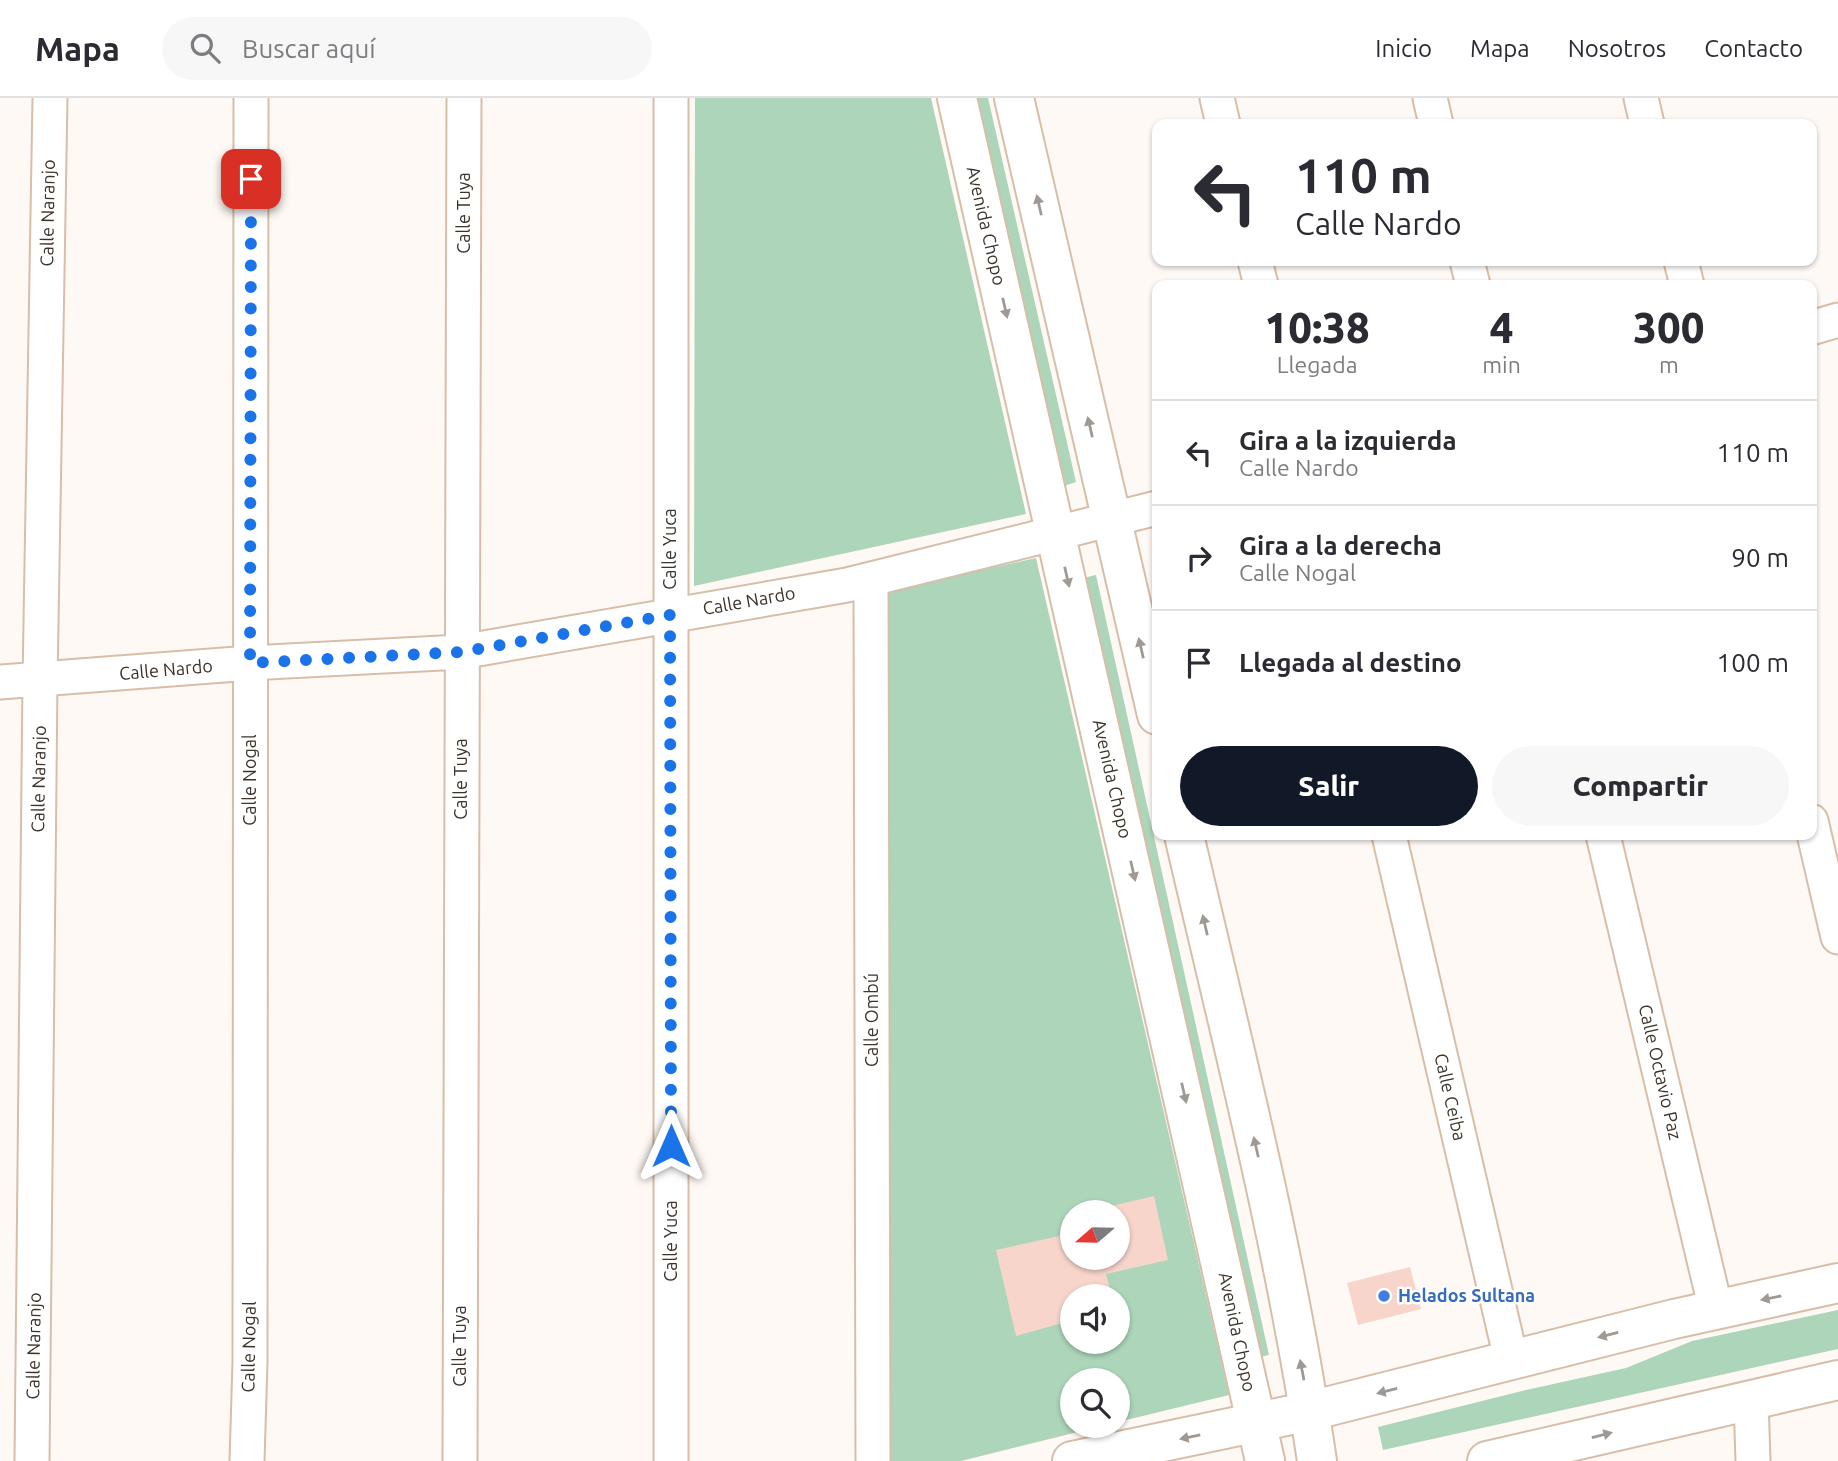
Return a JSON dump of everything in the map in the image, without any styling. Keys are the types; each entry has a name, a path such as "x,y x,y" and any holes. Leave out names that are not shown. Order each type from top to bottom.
{"street":[{"name":"Calle Naranjo","path":"32,1461 40,681 50,98"},
{"name":"Calle Nogal","path":"247,1461 250,1362 251,98"},
{"name":"Calle Tuya","path":"460,1461 464,98"},
{"name":"Calle Yuca","path":"671,98 671,1461"},
{"name":"Avenida Chopo","path":"957,98 1265,1461"},
{"path":"1014,98 1152,693"},
{"path":"1217,98 1222,119"},
{"path":"1430,98 1435,119"},
{"path":"1641,98 1646,119"},
{"path":"1817,326 1838,320"},
{"name":"Calle Nardo","path":"0,682 250,663 461,652 848,585 1152,509"},
{"name":"Calle Ombú","path":"871,579 873,1461"},
{"path":"1185,840 1265,1185 1310,1411 1317,1461"},
{"name":"Calle Ceiba","path":"1390,840 1511,1359"},
{"name":"Calle Octavio Paz","path":"1604,840 1716,1310"},
{"path":"1815,840 1838,937"},
{"path":"1072,1461 1310,1411 1511,1359 1838,1283"},
{"path":"1487,1461 1546,1455 1751,1399 1838,1380"},
{"path":"1751,1399 1754,1461"}],"green space":[{"path":"695,98 931,98 1026,514 694,586"},
{"path":"965,98 988,98 1076,482 1055,489"},
{"path":"1036,558 1229,1395 1130,1419 1130,1368 1060,1368 1060,1436 961,1461 884,1461 888,591"},
{"path":"1096,575 1152,827 1152,840 1155,840 1269,1355 1255,1358 1074,580"},
{"path":"1838,1310 1838,1349 1383,1450 1378,1427 1626,1368 1692,1341"}],"building":[{"path":"1154,1196 1168,1260 1130,1269 1130,1202"},
{"path":"1060,1236 1060,1270 1124,1270 1106,1274 1109,1284 1060,1284 1060,1324 1016,1336 996,1250"},
{"name":"Helados Sultana","path":"1410,1267 1421,1309 1358,1325 1347,1283"}],"place":[{"name":"Helados Sultana","path":"1384,1296"}],"route":[{"path":"251,179 250,663 461,652 670,615 671,1146"}]}
